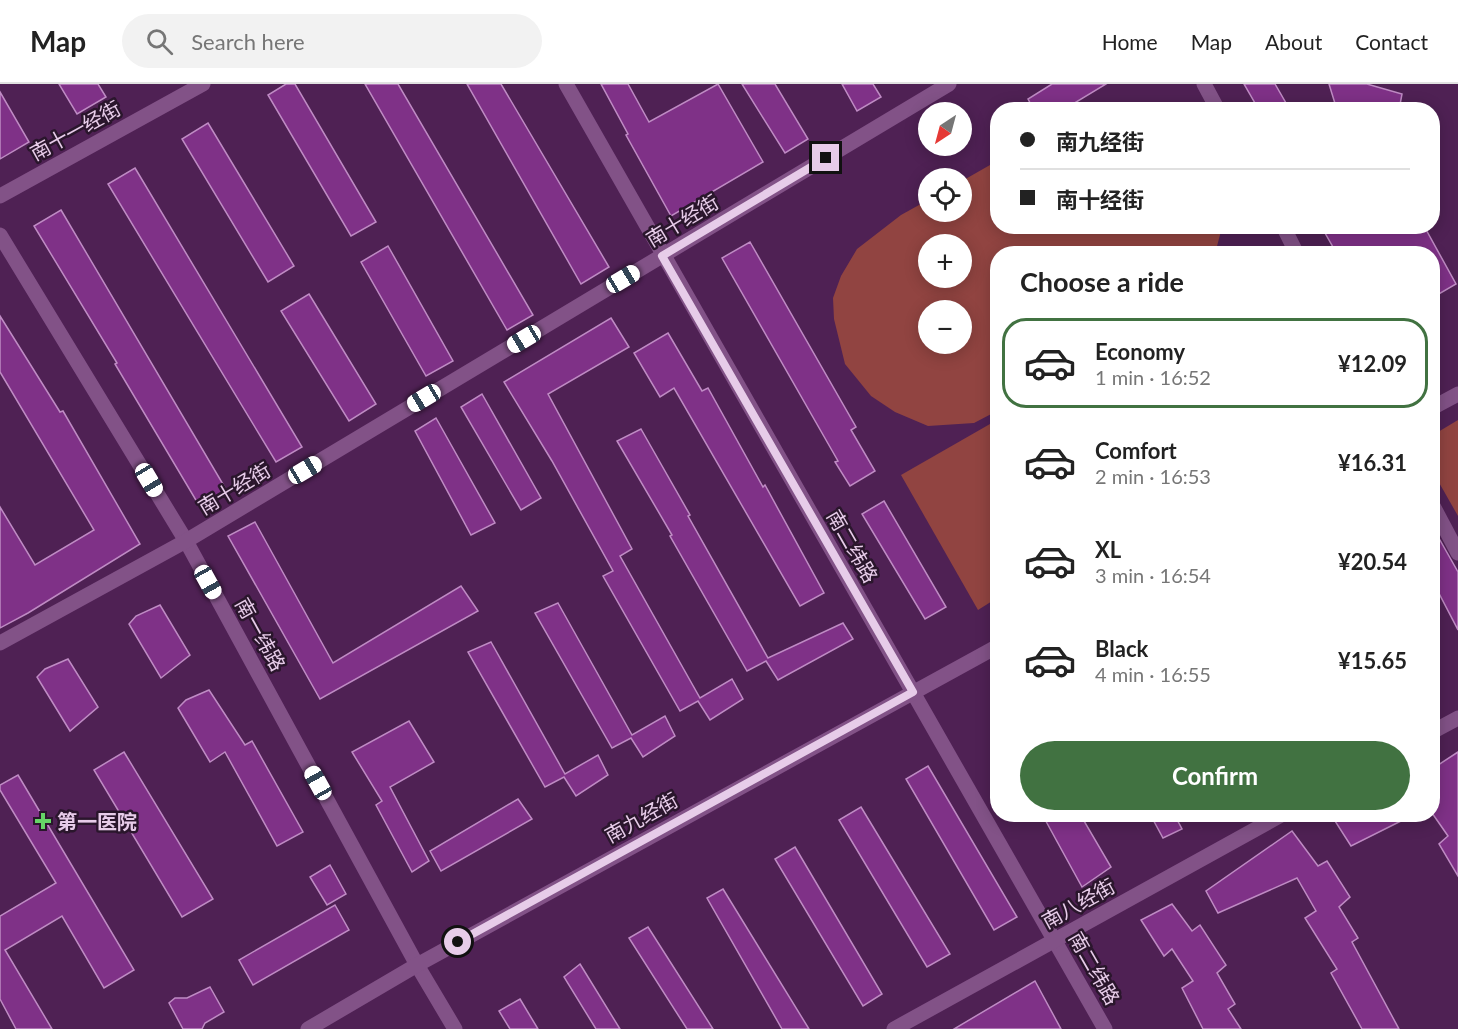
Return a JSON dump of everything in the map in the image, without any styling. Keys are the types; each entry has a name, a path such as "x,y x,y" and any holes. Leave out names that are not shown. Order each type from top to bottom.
{"street":[{"name":"南十一经街","path":"0,196 203,84"},
{"name":"南二纬路","path":"566,84 662,256 1105,1029"},
{"name":"南十经街","path":"0,643 186,541 948,84"},
{"path":"1204,84 1214,102"},
{"name":"南一纬路","path":"0,235 186,541 417,965 455,1029"},
{"path":"1440,404 1458,394"},
{"path":"1440,519 1458,553"},
{"name":"南九经街","path":"308,1029 417,965 990,650"},
{"path":"1440,728 1458,718"},
{"name":"南八经街","path":"894,1029 1268,822"}],"shaded area":[{"path":"990,165 990,234 1220,234 1217,246 990,246 990,415 974,423 928,426 895,412 871,396 845,364 834,319 833,298 841,276 857,249 901,215 918,206 918,222 972,222 972,175"},
{"path":"1458,420 1458,516 1440,484 1440,431"},
{"path":"990,424 990,602 978,610 901,475"}],"building":[{"path":"59,84 98,84 106,97 77,114"},
{"path":"286,84 295,84 376,222 351,236 268,95"},
{"path":"365,84 398,84 533,315 507,330"},
{"path":"467,84 501,84 609,267 581,284"},
{"path":"601,84 628,84 649,122 718,84 763,162 671,216 626,135 628,134"},
{"path":"742,84 775,84 808,139 785,153"},
{"path":"842,84 873,84 881,97 857,111"},
{"path":"1052,84 1106,84 1076,102 1030,102 1028,99"},
{"path":"1244,84 1275,84 1285,102 1254,102"},
{"path":"1329,84 1367,84 1402,94 1400,102 1335,102"},
{"path":"0,92 29,142 0,159"},
{"path":"208,123 294,266 268,282 182,139"},
{"path":"135,168 302,447 276,462 108,184"},
{"path":"61,210 227,491 200,507 34,226"},
{"path":"1326,234 1428,234 1435,246 1332,246"},
{"path":"750,242 856,427 851,430 875,471 850,486 722,258"},
{"path":"388,246 453,361 426,376 361,262"},
{"path":"1440,255 1456,284 1440,293"},
{"path":"309,294 376,404 349,421 281,311"},
{"path":"0,316 60,412 63,411 140,544 0,628 0,507 35,565 94,530 0,372"},
{"path":"611,318 629,347 548,394 632,549 620,556 700,698 732,679 743,699 710,720 698,701 680,711 603,576 613,571 552,461 504,382"},
{"path":"668,333 702,391 708,388 763,487 765,485 824,593 800,606 674,388 660,397 634,353"},
{"path":"482,394 541,498 521,510 461,407"},
{"path":"436,418 495,523 471,535 415,431"},
{"path":"641,429 768,658 843,623 853,639 778,680 766,661 747,671 617,441"},
{"path":"884,501 946,607 925,619 862,514"},
{"path":"255,522 333,663 461,586 478,611 320,699 228,536"},
{"path":"1440,540 1458,572 1458,630 1440,595"},
{"path":"558,603 632,735 665,716 675,736 643,757 631,738 612,748 535,613"},
{"path":"160,605 190,655 161,678 129,624 136,616"},
{"path":"491,642 565,774 598,755 608,775 576,796 564,777 545,787 468,652"},
{"path":"68,659 98,707 70,731 37,677 45,669"},
{"path":"209,690 245,745 252,741 303,832 277,846 225,752 210,762 178,708 186,700"},
{"path":"409,721 434,762 390,787 429,861 412,872 376,805 382,801 352,752"},
{"path":"124,752 213,899 182,917 94,770"},
{"path":"1458,752 1458,876 1439,844 1448,836 1438,822 1440,764"},
{"path":"928,766 1017,917 994,930 906,779"},
{"path":"18,775 134,970 104,988 62,916 5,950 52,1029 16,1029 0,999 0,916 56,883 0,790 0,785"},
{"path":"518,799 532,819 441,871 430,851"},
{"path":"861,807 950,954 927,967 839,820"},
{"path":"1046,822 1085,822 1111,867 1082,887"},
{"path":"1154,822 1178,822 1182,829 1163,838"},
{"path":"1336,822 1399,822 1351,846"},
{"path":"1292,831 1318,866 1327,861 1350,897 1339,907 1358,938 1352,942 1399,1029 1362,1029 1331,973 1337,969 1305,918 1316,911 1297,878 1218,913 1206,891"},
{"path":"795,847 882,994 863,1006 775,859"},
{"path":"330,865 346,894 327,905 310,877"},
{"path":"723,889 809,1029 782,1029 707,898"},
{"path":"1172,904 1192,931 1200,925 1226,965 1217,973 1235,1004 1228,1009 1241,1029 1203,1029 1182,988 1193,981 1172,949 1164,956 1141,920"},
{"path":"335,905 349,930 253,985 239,960"},
{"path":"648,927 713,1029 687,1029 629,938"},
{"path":"580,964 620,1029 596,1029 564,977"},
{"path":"1035,981 1061,1029 954,1029"},
{"path":"210,987 224,1012 205,1023 202,1029 183,1029 169,1003 175,998 187,998"},
{"path":"520,999 538,1029 510,1029 499,1011"}],"place":[{"name":"第一医院","path":"43,821"}],"route":[{"path":"458,942 913,692 662,256 826,158"}]}
